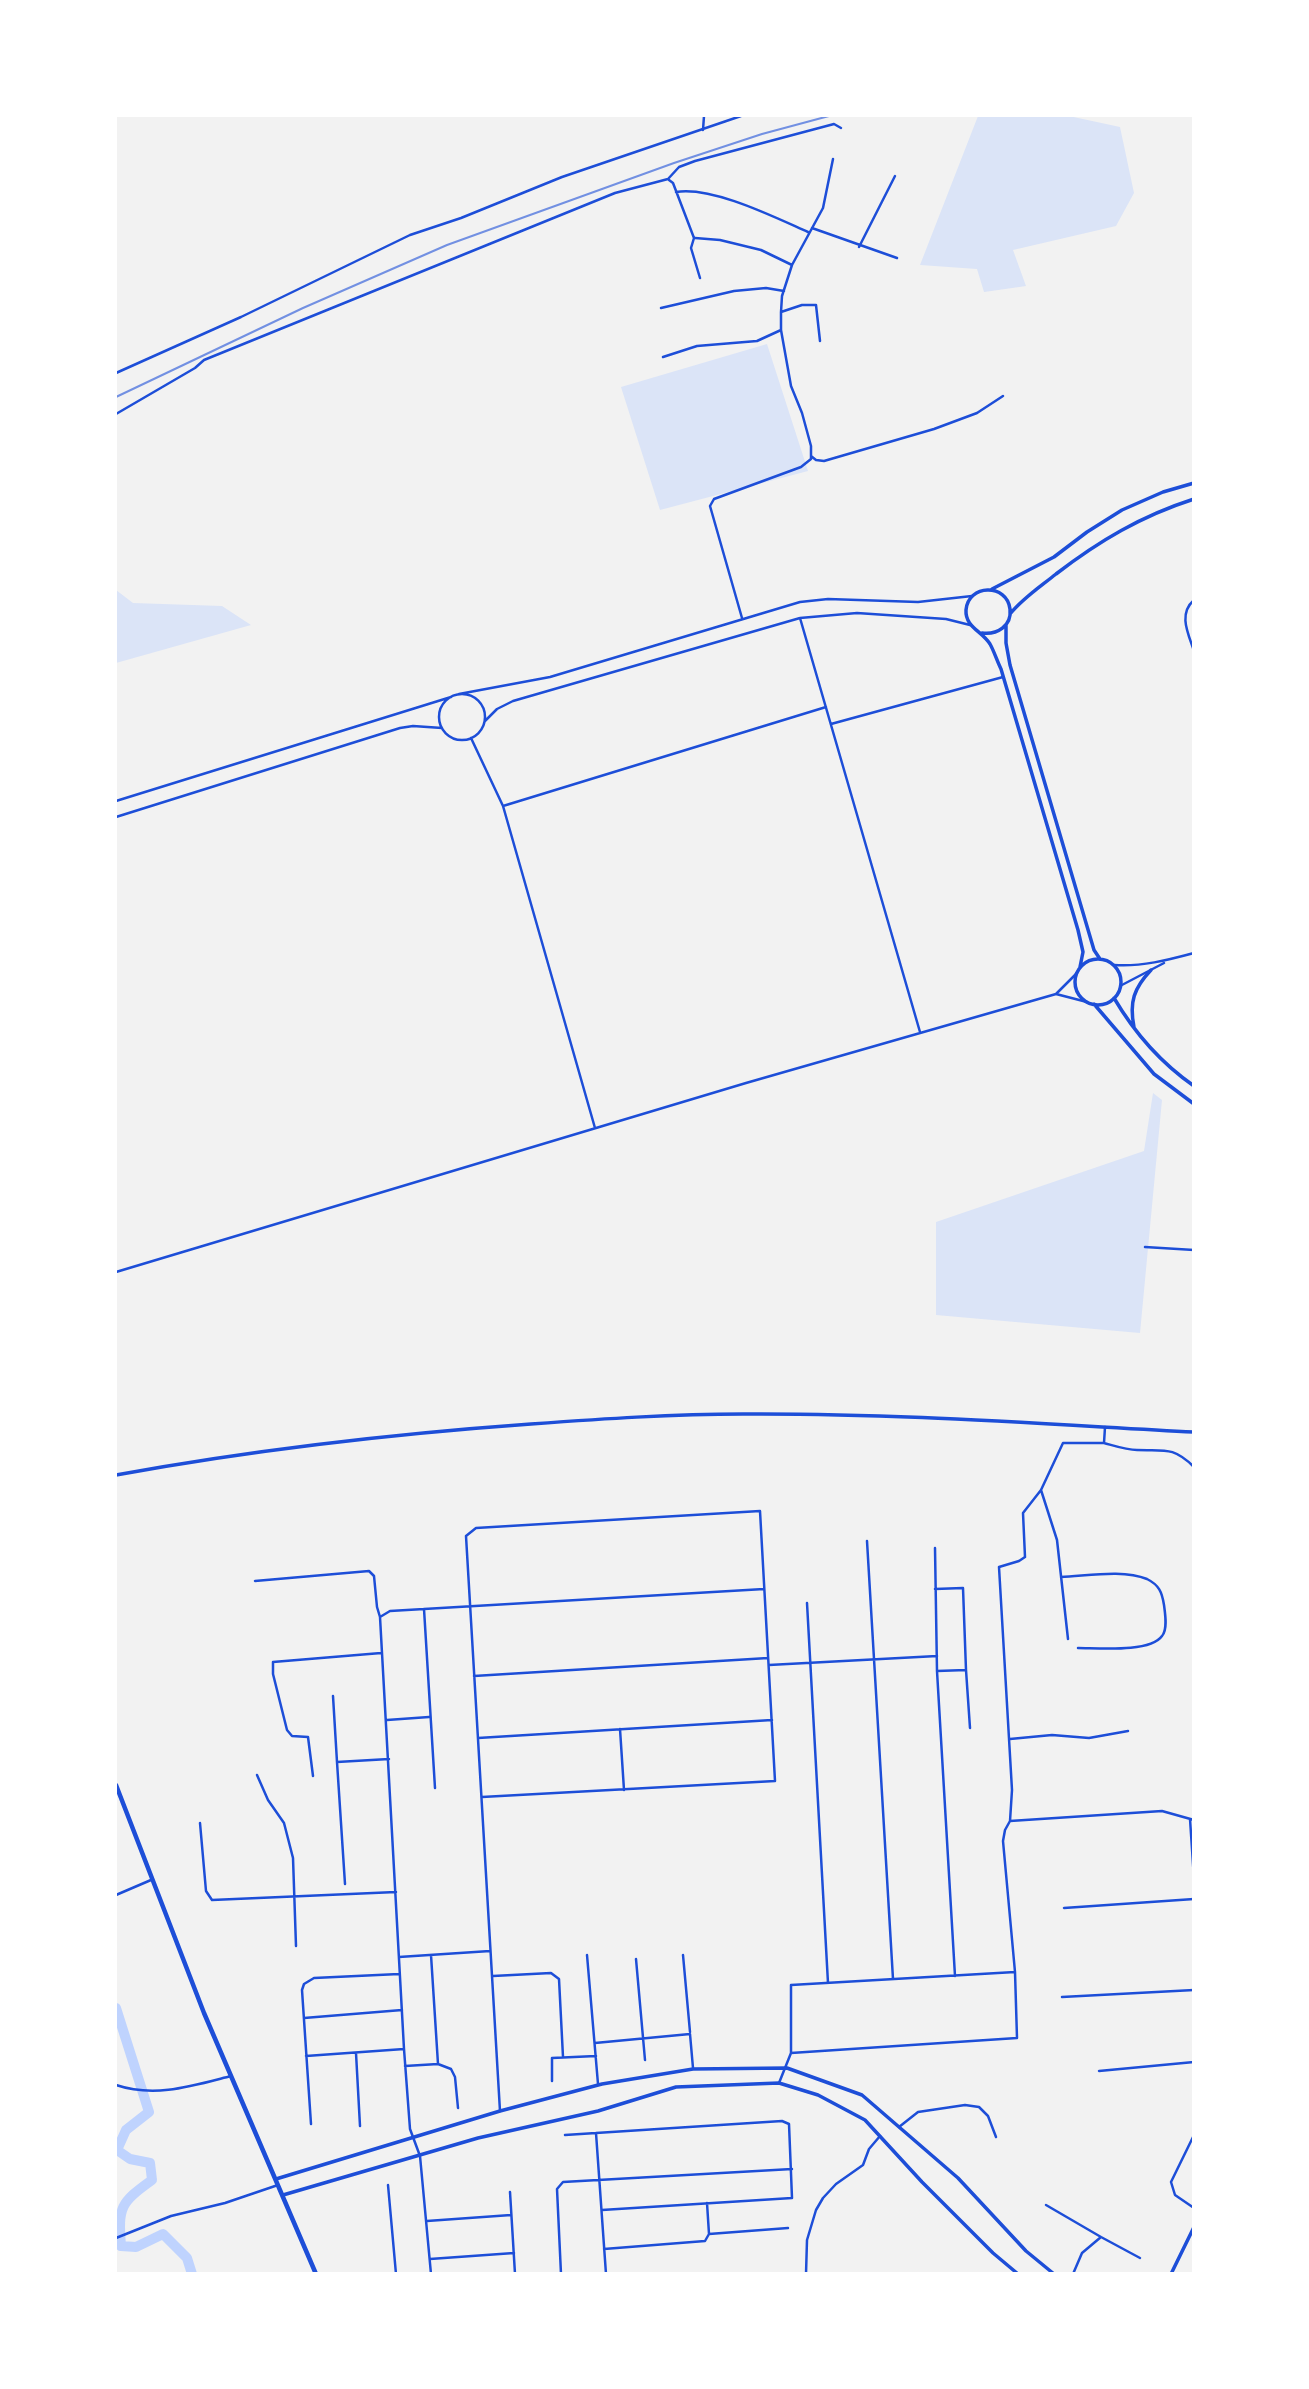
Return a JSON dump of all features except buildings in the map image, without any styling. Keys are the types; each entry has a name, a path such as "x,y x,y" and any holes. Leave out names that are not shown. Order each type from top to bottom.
{"main road":[{"path":"116,1785 151,1880 231,2076 316,2273"}],"street":[{"path":"704,116 704,130"},
{"path":"116,373 410,235 461,218 562,177 741,116"},
{"path":"116,414 195,368 204,360 615,193 668,179 680,167 695,161 834,124 841,128"},
{"path":"742,618 710,511 711,503 801,467 811,459 811,446 802,413 791,386 781,330 781,312 792,265 808,232 813,229 827,196 833,159"},
{"path":"859,247 895,176"},
{"path":"668,179 673,183 694,238 691,248 699,278"},
{"path":"676,192 687,190 708,194 760,211 808,232"},
{"path":"813,229 897,258"},
{"path":"694,238 720,240 761,250 792,265"},
{"path":"661,308 734,290 766,288 784,291"},
{"path":"781,312 802,305 816,305 820,341"},
{"path":"663,357 697,346 757,341 781,330"},
{"path":"811,456 824,461 912,437 978,412 1003,396"},
{"path":"970,625 965,613 972,596 1054,557 1122,510 1163,492 1194,483"},
{"path":"1010,614 1030,594 1111,534 1146,515 1194,499"},
{"path":"989,590 1002,594 1008,601 1010,614 1006,643 1010,665 1086,925 1094,950 1100,959"},
{"path":"116,801 459,694 550,677 776,607 814,600 918,602 972,596"},
{"path":"1194,600 1186,608 1184,615 1194,651"},
{"path":"451,697 441,708 439,715 442,728 452,737 465,739 477,734 497,709 513,701 800,618 857,613 946,619 970,625 982,634 991,646 1003,677 1078,930 1083,952 1075,979 1077,992 1087,1002"},
{"path":"800,618 920,1032"},
{"path":"982,634 996,633 1007,624"},
{"path":"831,724 1003,677"},
{"path":"459,694 468,695 482,705 485,721"},
{"path":"503,806 826,707"},
{"path":"116,817 400,728 442,728"},
{"path":"471,737 503,806 595,1128"},
{"path":"1080,967 1092,959 1126,966 1167,961 1194,953"},
{"path":"1055,994 1101,1004 1114,998 1121,986 1167,961"},
{"path":"1114,965 1119,972 1121,986"},
{"path":"1134,1029 1132,1000 1139,983 1151,970"},
{"path":"116,1272 1055,994 1077,973"},
{"path":"1114,998 1134,1029 1166,1063 1194,1086"},
{"path":"1094,1004 1154,1074 1194,1104"},
{"path":"1145,1247 1194,1250"},
{"path":"116,1475 220,1456 311,1444 482,1427 623,1417 742,1413 881,1416 1194,1432"},
{"path":"1104,1443 1105,1427"},
{"path":"791,2053 1017,2038 1016,1972 1003,1840 1010,1821 1010,1739 999,1567 1019,1562 1025,1557 1023,1513 1041,1490 1063,1443 1104,1443 1135,1450 1174,1451 1194,1467"},
{"path":"1041,1490 1054,1526 1068,1639"},
{"path":"482,1797 775,1782 760,1511 476,1528 466,1536 500,2111"},
{"path":"867,1541 892,1979"},
{"path":"934,1548 937,1671 955,1976"},
{"path":"255,1581 369,1571 374,1576 380,1616 387,1720 410,2129 421,2156 431,2273"},
{"path":"1061,1577 1133,1576 1156,1584 1161,1591 1165,1628 1158,1640 1136,1647 1078,1647"},
{"path":"380,1616 390,1611 764,1588"},
{"path":"936,1589 963,1588 970,1728"},
{"path":"807,1603 828,1983"},
{"path":"424,1609 435,1788"},
{"path":"313,1776 308,1737 292,1736 287,1730 273,1674 273,1662 381,1653"},
{"path":"769,1665 937,1656"},
{"path":"474,1676 768,1658"},
{"path":"937,1671 966,1670"},
{"path":"333,1696 345,1884"},
{"path":"387,1720 431,1717"},
{"path":"478,1738 772,1720"},
{"path":"620,1729 624,1790"},
{"path":"1010,1739 1052,1735 1090,1738 1128,1731"},
{"path":"337,1762 389,1759"},
{"path":"257,1775 268,1800 284,1823 293,1858 296,1946"},
{"path":"1010,1821 1162,1811 1192,1820 1194,1879"},
{"path":"200,1823 206,1891 212,1900 396,1892"},
{"path":"116,1895 151,1880"},
{"path":"1064,1908 1194,1899"},
{"path":"399,1957 491,1951"},
{"path":"431,1955 438,2064"},
{"path":"587,1955 598,2085"},
{"path":"682,1955 693,2069"},
{"path":"636,1959 645,2060"},
{"path":"779,2083 791,2053 791,1985 1016,1972"},
{"path":"311,2124 302,1990 308,1980 400,1974"},
{"path":"492,1976 556,1975 559,1979 562,2057"},
{"path":"1062,1997 1194,1990"},
{"path":"304,2018 402,2010"},
{"path":"595,2043 690,2034"},
{"path":"306,2056 404,2049"},
{"path":"356,2053 360,2126"},
{"path":"552,2081 552,2058 596,2056"},
{"path":"1099,2071 1194,2062"},
{"path":"405,2066 446,2065 454,2073 458,2108"},
{"path":"276,2179 500,2111 598,2085 693,2069 787,2068 862,2095 958,2178 1026,2251 1054,2273"},
{"path":"116,2085 149,2092 179,2089 231,2076"},
{"path":"283,2194 478,2138 598,2110 676,2087 779,2083 818,2095 865,2120 993,2253 1018,2273"},
{"path":"899,2127 918,2112 965,2105 979,2107 988,2116 996,2137"},
{"path":"565,2135 782,2121 787,2122 790,2127 792,2198 602,2210"},
{"path":"596,2133 606,2273"},
{"path":"1194,2135 1171,2182 1175,2195 1194,2208"},
{"path":"806,2273 807,2240 816,2210 836,2184 863,2165 869,2149 880,2136"},
{"path":"561,2273 557,2189 563,2182 792,2169"},
{"path":"116,2238 171,2216 225,2203 278,2185"},
{"path":"388,2185 396,2273"},
{"path":"510,2192 515,2273"},
{"path":"604,2249 705,2241 709,2234 707,2203"},
{"path":"1046,2205 1140,2258"},
{"path":"427,2221 511,2215"},
{"path":"1171,2273 1194,2227"},
{"path":"709,2234 788,2228"},
{"path":"1073,2273 1082,2253 1101,2237"},
{"path":"430,2259 514,2253"}],"shaded area":[{"path":"978,116 1069,116 1120,127 1134,193 1116,226 1013,250 1026,286 984,292 977,269 920,265"},
{"path":"767,344 808,471 660,510 621,387"},
{"path":"116,590 133,603 222,606 251,625 116,663"},
{"path":"1153,1093 1162,1100 1140,1333 936,1315 936,1222 1144,1151"}],"waterway":[{"path":"116,2008 149,2112 126,2130 117,2150 130,2159 150,2163 152,2180 123,2207 120,2222 121,2246 136,2247 163,2234 187,2258 192,2274"}],"tram line":[{"path":"116,397 303,308 447,245 674,163 762,134 829,116"}]}
